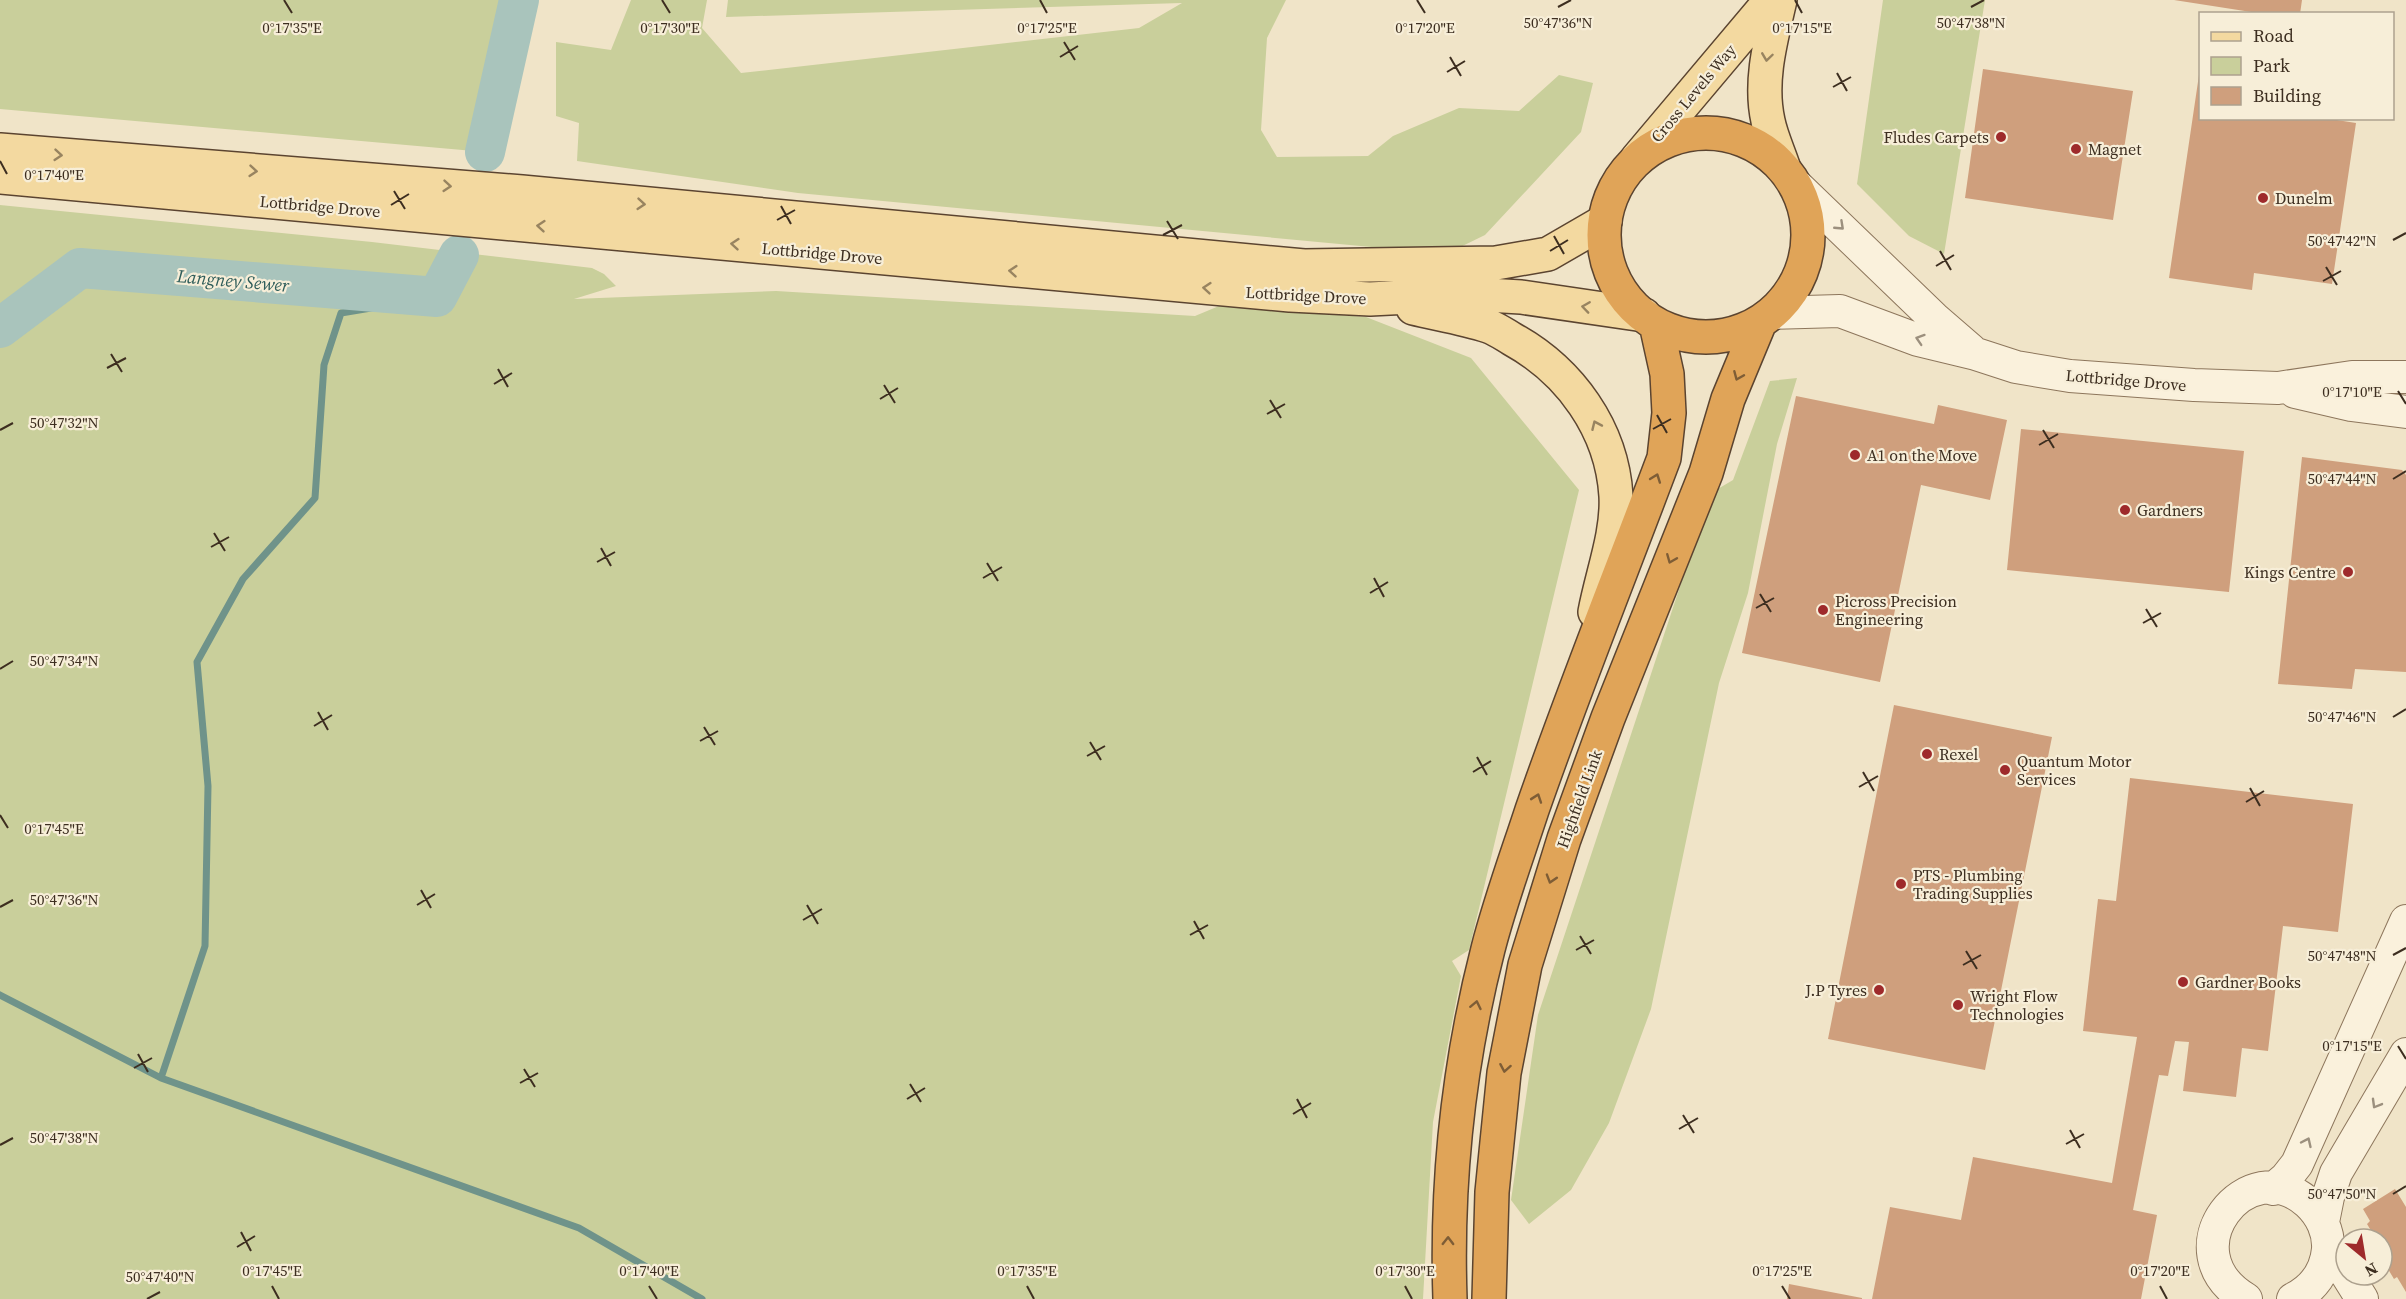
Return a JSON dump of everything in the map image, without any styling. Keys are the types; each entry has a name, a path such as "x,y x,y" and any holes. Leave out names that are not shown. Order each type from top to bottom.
{"highway":[{"path":"1712,132 1738,137 1762,149 1790,176 1806,212 1809,240 1804,267 1791,292 1766,317 1736,332 1711,337 1685,335 1650,320 1625,297 1612,274 1605,248 1605,221 1616,188 1622,177 1638,159 1660,144 1685,135 1712,132"},
{"name":"Highfield Link","path":"1490,1299 1492,1192 1504,1073 1525,965 1564,839 1604,729 1706,473 1728,399 1766,317"},
{"path":"1450,1299 1448,1239 1454,1158 1470,1031 1488,948 1517,856 1585,666 1664,458 1669,413 1667,374 1650,320"}],"main road":[{"name":"Cross Levels Way","path":"1638,159 1771,0"},
{"path":"1780,0 1764,77 1767,120 1790,176"},
{"name":"Lottbridge Drove","path":"0,150 522,192 1304,266 1496,263 1548,254 1605,221"},
{"name":"Lottbridge Drove","path":"0,177 1290,295 1370,298 1470,294 1521,297 1650,320"},
{"path":"1370,298 1490,327 1529,349 1562,375 1588,409 1609,454 1616,496 1612,536 1585,666"}],"street":[{"name":"Lottbridge Drove","path":"1790,176 1934,318 1976,354"},
{"name":"Lottbridge Drove","path":"1766,317 1840,311 1918,340 1976,354 2016,367 2070,376 2194,386 2278,388 2352,377 2406,377"},
{"name":"Lottbridge Drove","path":"2278,388 2351,405 2406,412"},
{"path":"2273,1188 2286,1178 2296,1164 2406,921"},
{"path":"2303,1298 2325,1266 2328,1197 2336,1173 2406,1054"},
{"path":"2230,1293 2216,1266 2212,1249 2214,1232 2221,1216 2230,1204 2243,1195 2273,1188 2289,1191 2303,1198 2314,1209 2334,1251"}],"green space":[{"path":"0,0 519,0 485,152 0,109"},
{"path":"631,0 707,0 702,28 741,73 1139,28 1182,3 726,17 728,0 1286,0 1267,38 1261,130 1277,157 1368,156 1393,136 1459,108 1519,111 1559,75 1593,83 1581,132 1485,235 1446,254 798,193 577,161 579,123 556,116 556,42 611,50"},
{"path":"1883,0 1985,0 1944,254 1909,236 1857,184"},
{"path":"0,205 372,242 592,268 604,274 616,286 574,299 776,291 1195,316 1219,306 1366,317 1471,358 1579,490 1469,950 1452,961 1461,976 1433,1122 1423,1299 0,1299"},
{"path":"1797,378 1777,444 1748,593 1719,683 1651,1009 1609,1123 1571,1190 1529,1224 1511,1200 1538,1015 1711,493 1733,480 1770,381"}],"building":[{"path":"2174,0 2302,0 2300,12 2251,12"},
{"name":"Magnet","path":"1983,69 2133,91 2113,220 1965,198"},
{"name":"Dunelm","path":"2199,75 2199,120 2337,120 2356,123 2332,284 2254,273 2252,290 2169,278"},
{"path":"1796,396 1934,424 1938,405 2007,420 1990,500 1921,485 1880,682 1742,653"},
{"name":"Gardners","path":"2021,429 2244,451 2229,592 2007,570"},
{"name":"Kings Centre","path":"2302,457 2402,470 2406,475 2406,672 2355,669 2352,689 2278,684"},
{"path":"1894,705 2052,737 1985,1070 1828,1039"},
{"name":"Gardner Books","path":"2130,778 2353,804 2338,932 2283,926 2268,1051 2242,1048 2236,1097 2183,1091 2189,1042 2175,1041 2168,1076 2159,1075 2133,1210 2157,1215 2141,1299 1872,1299 1890,1207 1961,1220 1973,1157 2112,1183 2137,1037 2083,1031 2098,899 2116,901"},
{"path":"2395,1189 2406,1207 2406,1292 2397,1277 2394,1279 2394,1227 2369,1227 2367,1224 2370,1221 2363,1209"},
{"path":"1789,1284 1862,1298 1862,1299 1787,1299"}],"waterway":[{"path":"485,152 519,0"},
{"name":"Langney Sewer","path":"0,328 80,268 437,297 459,255"},
{"path":"161,1078 205,946 208,786 197,662 243,579 315,498 324,365 341,313 437,297"},
{"path":"0,995 161,1078 579,1228 702,1299"}],"place":[{"name":"Fludes Carpets","path":"2001,137"},
{"name":"Magnet","path":"2076,149"},
{"name":"Dunelm","path":"2263,198"},
{"name":"A1 on the Move","path":"1855,455"},
{"name":"Gardners","path":"2125,510"},
{"name":"Kings Centre","path":"2348,572"},
{"name":"Picross Precision Engineering","path":"1823,610"},
{"name":"Rexel","path":"1927,754"},
{"name":"Quantum Motor Services","path":"2005,770"},
{"name":"PTS - Plumbing Trading Supplies","path":"1901,884"},
{"name":"Gardner Books","path":"2183,982"},
{"name":"J.P Tyres","path":"1879,990"},
{"name":"Wright Flow Technologies","path":"1958,1005"}]}
